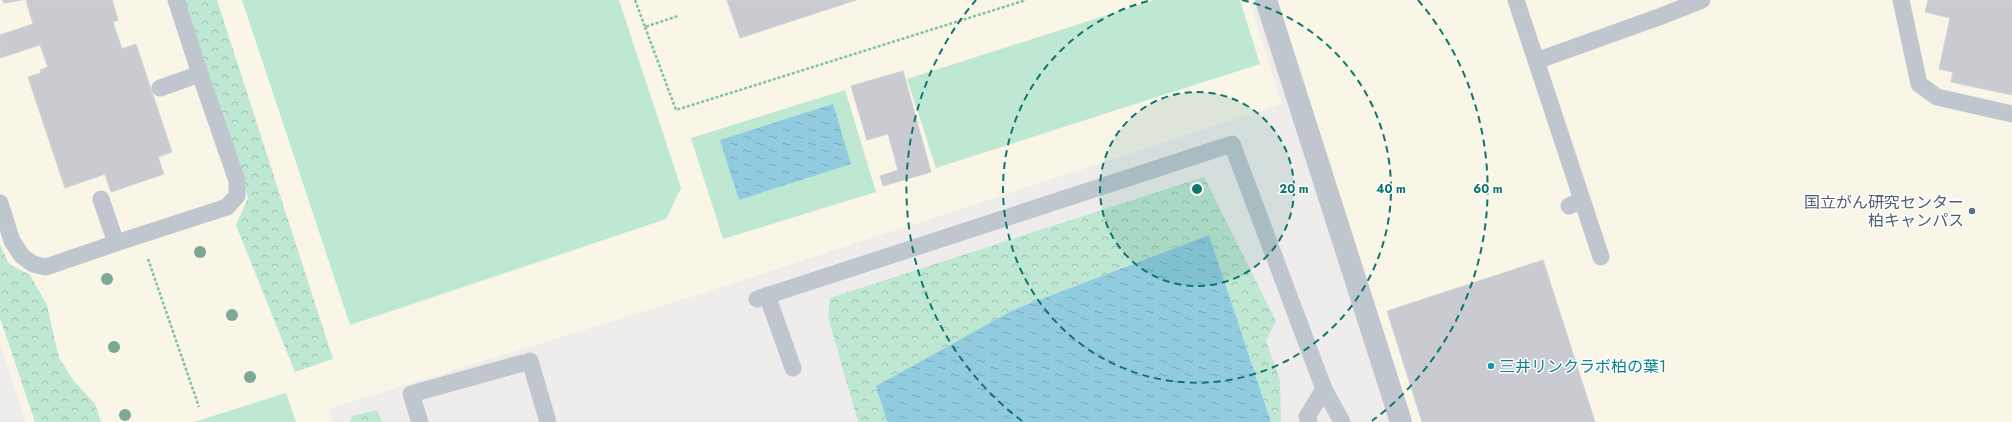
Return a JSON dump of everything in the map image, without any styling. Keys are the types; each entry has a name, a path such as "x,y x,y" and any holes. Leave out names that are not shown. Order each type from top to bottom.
{"street":[{"path":"1266,0 1401,422"}],"lane":[{"path":"0,203 12,241 22,256 33,264 46,267 228,207 237,196 237,181 176,0"},
{"path":"1516,0 1536,61 1553,132 1576,203 1601,257"},
{"path":"1536,61 1659,18 1702,0"},
{"path":"1901,0 1919,84 1937,97 2012,114"},
{"path":"160,88 200,74"},
{"path":"793,368 762,297 1232,144 1324,389 1342,422"},
{"path":"101,199 116,243"},
{"path":"420,422 412,394 527,362 548,422"},
{"path":"1309,422 1307,417 1324,389"}],"path":[{"path":"635,0 676,110 1026,0"},
{"path":"645,27 678,16"},
{"path":"140,236 199,407"}],"shaded area":[{"path":"0,0 1249,0 1282,104 697,295 328,409 333,422 26,422 0,344"},
{"path":"1274,0 2012,0 2012,422 1408,422"}],"green space":[{"path":"184,0 217,0 333,359 295,372 236,225 248,198"},
{"path":"242,0 619,0 681,188 666,219 350,325"},
{"path":"1154,0 1240,0 1260,64 936,168 907,79"},
{"path":"845,90 876,192 723,239 691,138"},
{"path":"1204,177 1276,321 1266,341 1280,380 1281,422 1271,422 1209,235 1013,310 876,386 887,422 858,422 828,317 830,298"},
{"path":"0,245 9,264 30,275 47,305 59,358 73,380 95,404 101,422 35,422 0,318"},
{"path":"286,393 296,422 194,422"},
{"path":"377,410 382,422 350,422 352,416"}],"water":[{"path":"833,104 851,164 739,200 720,140"},
{"path":"1209,235 1271,422 887,422 876,386 1013,310"}],"building":[{"path":"2,0 22,0 4,3"},
{"path":"26,0 112,0 118,20 113,22 122,49 136,44 172,152 158,157 164,174 111,192 105,174 65,188 28,77 41,73 40,70 48,67 40,45 0,58 0,35 33,24"},
{"path":"727,0 856,0 740,38"},
{"path":"1928,0 2012,0 2012,95 1951,82 1953,72 1939,69 1950,18 1925,12"},
{"path":"903,71 931,172 883,186 880,176 898,170 888,134 867,140 851,86"},
{"name":"三井リンクラボ柏の葉1","path":"1543,260 1595,422 1422,422 1387,311"}],"place":[{"name":"国立がん研究センター 柏キャンパス","path":"1972,211"},
{"name":"三井リンクラボ柏の葉1","path":"1491,366"}]}
